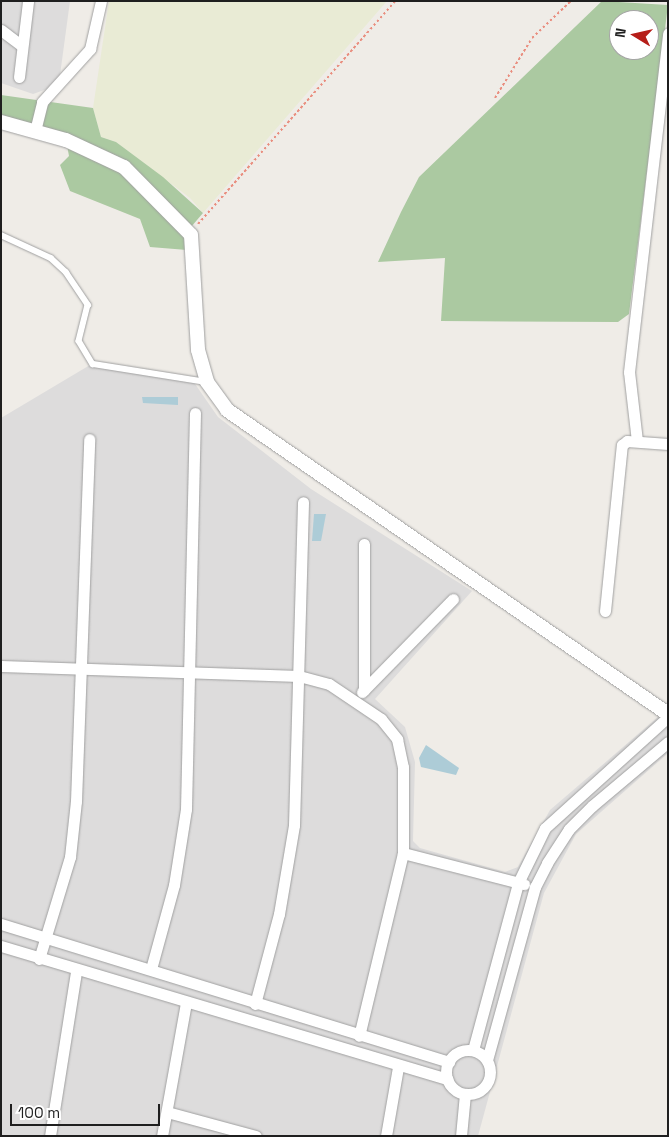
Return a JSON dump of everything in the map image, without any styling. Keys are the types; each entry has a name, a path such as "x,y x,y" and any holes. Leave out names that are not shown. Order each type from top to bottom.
{"street":[{"path":"19,77 21,44 28,1"},
{"path":"35,131 42,102 90,50 101,1"},
{"path":"1,30 21,44"},
{"path":"637,441 629,372 668,34"},
{"path":"1,122 35,131 124,167 191,235 198,350 207,382 227,410 668,716 601,773 545,828 518,883 474,1050"},
{"path":"151,969 174,885 186,809 192,675 195,413"},
{"path":"39,959 70,857 82,669 89,439"},
{"path":"605,611 622,445 637,441 668,444"},
{"path":"255,1004 279,914 294,825 303,502"},
{"path":"364,544 364,690"},
{"path":"355,699 453,599"},
{"path":"1,666 192,675 299,676 355,699 398,739 403,768 402,852 359,1036"},
{"path":"1,946 76,972 224,1014 398,1067 448,1079 465,1094 476,1093 488,1082 487,1060 536,888 569,829 631,772 668,742"},
{"path":"620,757 631,772"},
{"path":"601,773 613,788"},
{"path":"402,852 536,888"},
{"path":"1,924 151,969 228,996 449,1062"},
{"path":"50,1136 76,972"},
{"path":"224,1014 228,996"},
{"path":"162,1136 186,1003"},
{"path":"448,1079 449,1062 459,1052 474,1050 487,1060"},
{"path":"386,1136 398,1067"},
{"path":"461,1136 465,1094"},
{"path":"167,1112 256,1136"}],"lane":[{"path":"1,235 51,258 66,272 88,304 79,341 93,364 207,382"}],"path":[{"path":"191,235 395,1"},
{"path":"495,98 532,38 571,1"}],"shaded area":[{"path":"1,1 70,1 60,75 47,89 33,94 1,83"},
{"path":"90,365 193,381 218,417 311,489 472,591 375,699 405,727 415,762 413,841 420,848 505,872 518,867 550,810 658,717 668,725 668,753 576,834 544,893 478,1136 1,1136 1,418"}],"green space":[{"path":"109,1 387,1 203,213 190,198 116,142 101,137 93,108"},
{"path":"602,1 668,5 629,314 618,322 441,321 445,258 378,262 419,177"},
{"path":"1,95 93,108 101,137 116,142 163,177 203,213 191,227 187,250 150,247 140,219 70,191 60,165 69,156 66,140 1,122"}],"water":[{"path":"142,397 178,397 178,405 143,403"},
{"path":"314,514 326,514 321,541 312,541"},
{"path":"426,745 459,768 456,775 421,767 419,758"}]}
